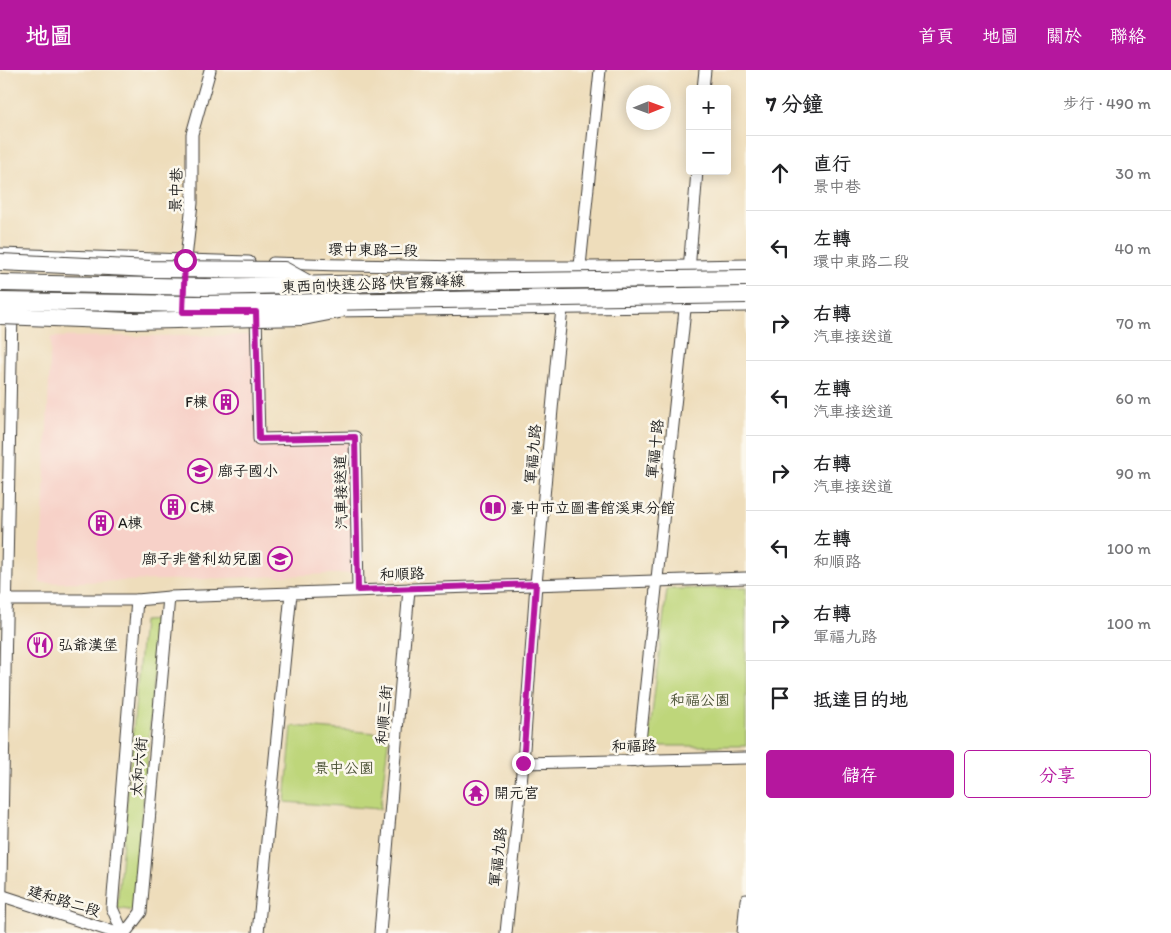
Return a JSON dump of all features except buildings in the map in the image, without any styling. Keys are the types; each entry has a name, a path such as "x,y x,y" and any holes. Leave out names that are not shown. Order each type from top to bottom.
{"highway":[{"path":"0,262 151,269 284,270 313,286"},
{"name":"東西向快速公路 快官霧峰線","path":"0,282 205,288 313,286 378,282 746,278"},
{"name":"東西向快速公路 快官霧峰線","path":"2,310 133,321 303,317 381,301 746,296"}],"street":[{"name":"景中巷","path":"183,312 185,260 192,203 192,134 210,70"},
{"name":"軍福九路","path":"506,933 523,763 536,584 562,309 580,266 600,70"},
{"path":"703,85 704,70"},
{"name":"軍福十路","path":"638,761 685,307 697,175"},
{"name":"環中東路二段","path":"0,254 346,265 746,265"},
{"path":"0,933 4,601 2,310 16,254"},
{"path":"2,310 256,312 746,306"},
{"name":"汽車接送道","path":"256,312 259,439 355,437 358,590"},
{"name":"和順路","path":"4,601 137,600 169,597 656,579 746,578"},
{"name":"和順三街","path":"380,933 409,588"},
{"path":"258,933 291,593"},
{"name":"太和六街","path":"137,600 112,908 124,933 142,912 169,597"},
{"name":"和福路","path":"523,763 746,758"},
{"name":"建和路二段","path":"1,896 117,933"},
{"path":"743,933 746,900"}],"shaded area":[{"name":"廍子國小","path":"257,335 259,439 355,437 358,573 40,583 51,337"}],"green space":[{"name":"和福公園","path":"746,588 746,746 648,746 667,589"},
{"path":"160,620 134,911 117,908 143,621"},
{"name":"景中公園","path":"292,726 389,734 380,809 285,802"}],"place":[{"name":"F棟","path":"226,402"},
{"name":"廍子國小","path":"200,471"},
{"name":"C棟","path":"173,507"},
{"name":"臺中市立圖書館溪東分館","path":"493,508"},
{"name":"A棟","path":"101,523"},
{"name":"廍子非營利幼兒園","path":"280,559"},
{"name":"弘爺漢堡","path":"40,645"},
{"name":"開元宮","path":"476,793"}],"route":[{"path":"185,260 183,312 256,312 259,439 355,437 358,590 536,584 523,763"}]}
